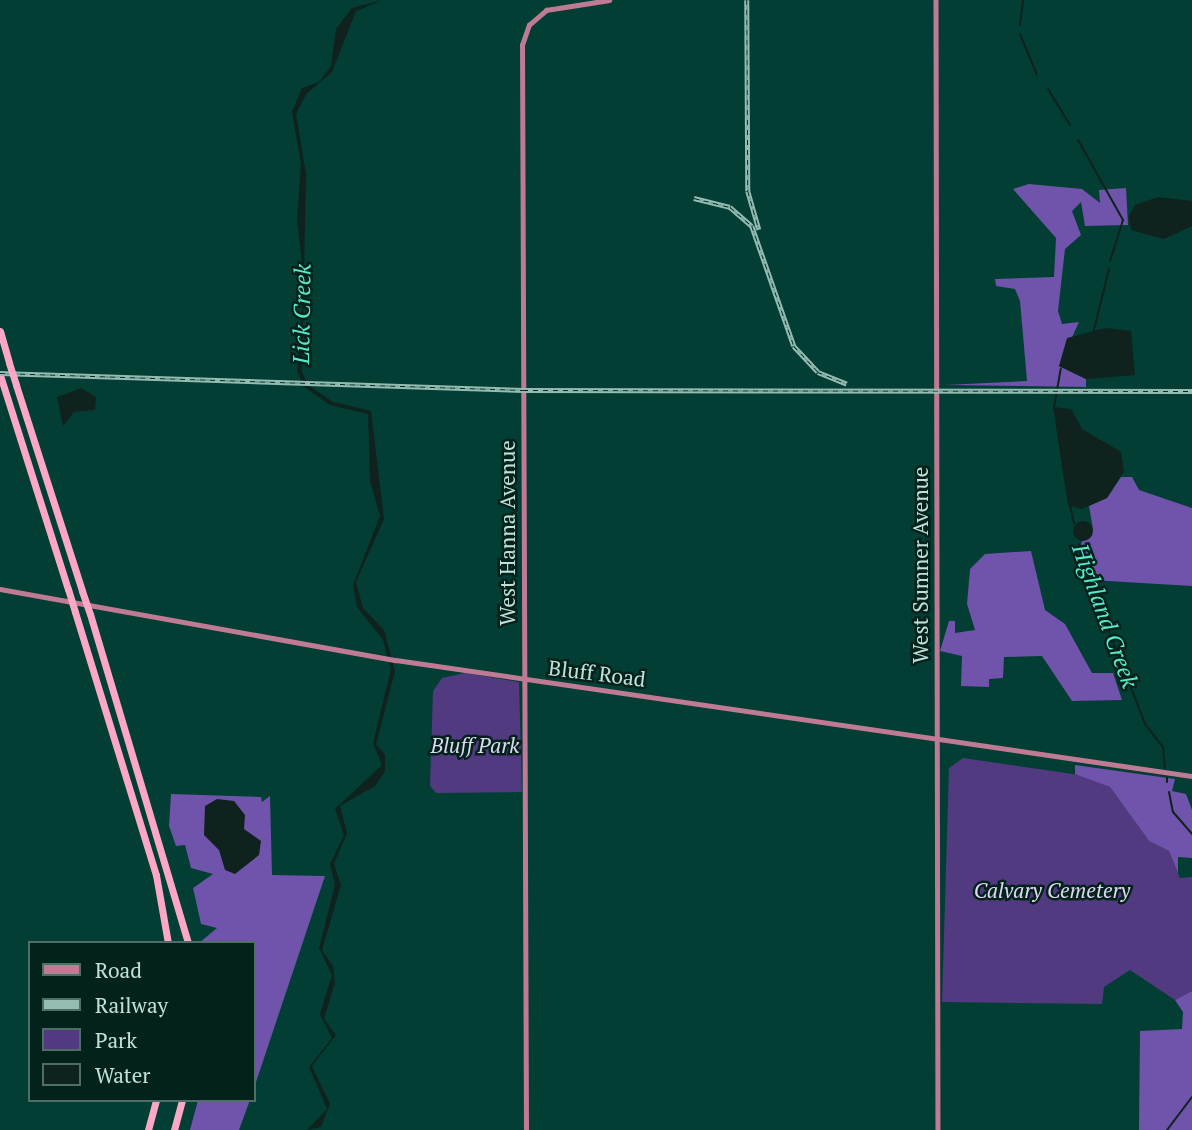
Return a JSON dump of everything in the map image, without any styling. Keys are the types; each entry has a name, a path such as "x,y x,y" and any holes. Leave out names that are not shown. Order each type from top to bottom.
{"highway":[{"path":"0,331 90,614 187,941"},
{"path":"0,375 156,875 168,941"},
{"path":"148,1130 155,1102"},
{"path":"174,1130 181,1102"}],"main road":[{"name":"West Hanna Avenue","path":"526,1130 522,43 529,25 549,9 609,0"},
{"name":"West Sumner Avenue","path":"936,0 937,1130"},
{"name":"Bluff Road","path":"0,589 396,660 936,742 1192,776"}],"green space":[{"name":"Bluff Park","path":"465,673 519,682 522,792 436,793 430,786 433,691 442,678"},
{"name":"Calvary Cemetery","path":"963,758 1080,775 1110,787 1149,841 1169,851 1180,878 1192,877 1192,991 1175,1000 1130,970 1104,987 1102,1004 942,1002 949,768"}],"shaded area":[{"path":"1029,184 1082,189 1100,203 1099,190 1126,188 1128,225 1085,226 1081,202 1072,211 1081,235 1065,249 1058,311 1062,324 1079,322 1059,366 1086,379 1086,387 945,385 1027,381 1020,301 1015,289 996,286 995,279 1054,277 1056,238 1013,189"},
{"path":"1121,477 1132,477 1139,490 1192,508 1192,586 1091,580 1081,543 1093,529 1089,506 1107,498"},
{"path":"1031,551 1045,610 1065,624 1092,673 1113,673 1122,700 1072,701 1042,656 1004,657 1003,678 989,679 989,687 961,686 962,656 940,651 949,621 955,621 955,633 975,630 967,604 970,569 985,554"},
{"path":"1075,765 1175,779 1172,791 1186,794 1192,810 1192,858 1178,857 1178,873 1169,851 1149,841 1110,787 1075,774"},
{"path":"171,794 261,797 262,802 270,796 272,875 325,876 256,1082 256,941 201,941 217,928 201,924 193,888 213,874 191,868 185,845 176,846 169,826"},
{"path":"1192,991 1192,1130 1139,1130 1140,1031 1182,1029 1183,1012 1175,1000"},
{"path":"197,1102 249,1102 239,1130 190,1130"}],"water":[{"path":"383,0 356,11 332,72 307,93 296,114 306,174 304,280 297,219 301,164 292,112 302,88 319,82 331,66 336,29 352,8"},
{"path":"1158,197 1192,201 1192,226 1164,239 1131,230 1129,216 1135,205"},
{"name":"Lick Creek","path":"304,284 302,372 309,386 333,402 371,411 384,519 356,582 363,608 384,630 395,671 376,745 385,754 385,771 375,786 340,806 347,833 334,864 341,885 322,950 333,966 335,982 324,1019 336,1035 312,1066 330,1104 321,1127 307,1130 327,1109 309,1067 332,1038 320,1014 332,975 319,948 335,885 330,864 344,835 335,809 382,765 373,743 391,669 383,640 357,607 353,585 380,516 370,481 368,414 330,405 303,386 297,370"},
{"path":"1106,328 1131,331 1135,375 1086,379 1059,366 1067,338"},
{"path":"81,388 96,397 95,410 74,412 63,426 57,397"},
{"path":"1053,407 1071,409 1082,429 1121,452 1124,471 1107,498 1081,509 1068,505"},
{"path":"1079,521 1087,521 1093,531 1087,541 1079,541 1073,535 1073,527"},
{"path":"217,799 234,801 245,815 244,829 261,841 259,855 235,874 225,870 219,850 204,835 205,806"}],"waterway":[{"name":"Highland Creek","path":"1020,25 1023,0"},
{"name":"Highland Creek","path":"1020,34 1037,75"},
{"name":"Highland Creek","path":"1048,89 1070,125"},
{"name":"Highland Creek","path":"1078,140 1123,220 1110,261"},
{"name":"Highland Creek","path":"1093,334 1109,269"},
{"name":"Highland Creek","path":"1054,407 1061,369"},
{"name":"Highland Creek","path":"1070,506 1074,524"},
{"name":"Highland Creek","path":"1079,544 1082,562"},
{"name":"Highland Creek","path":"1089,580 1145,724 1163,747 1165,768"},
{"name":"Highland Creek","path":"1169,792 1173,812 1192,834"},
{"name":"Highland Creek","path":"1167,1130 1192,1097"}],"railway":[{"path":"747,0 748,191 759,229"},
{"path":"694,198 730,207 752,226 794,346 818,372 847,384"},
{"path":"0,373 523,390 1192,391"}]}
